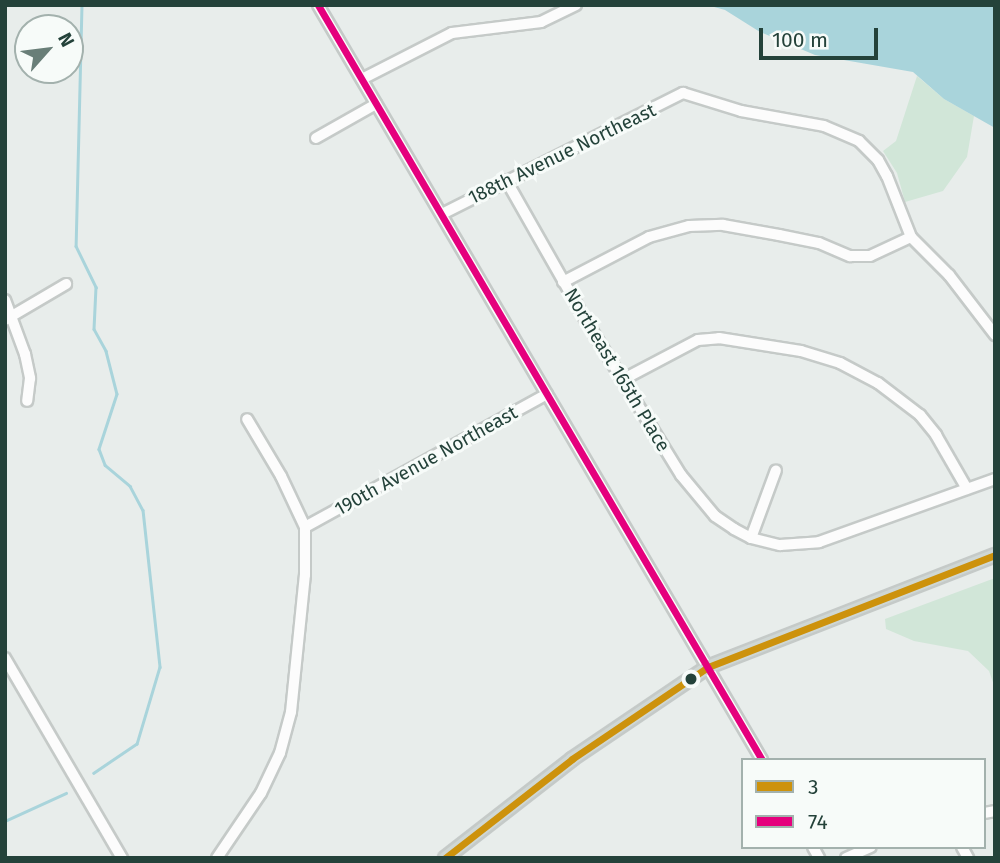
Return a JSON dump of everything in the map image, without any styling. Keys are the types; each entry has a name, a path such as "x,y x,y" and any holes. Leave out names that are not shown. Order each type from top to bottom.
{"main road":[{"path":"445,858 572,759 708,667 995,555"}],"street":[{"path":"362,79 452,33 530,24 576,5"},
{"path":"320,6 761,758"},
{"name":"188th Avenue Northeast","path":"442,214 683,93 741,111 824,126 859,141 878,160 887,176 911,237"},
{"path":"316,138 376,103"},
{"name":"Northeast 165th Place","path":"506,180 622,380 699,500 715,516 751,538"},
{"path":"563,282 649,237 689,226 723,225 779,235 819,243 850,256 870,256 911,237 949,275 995,335"},
{"path":"9,318 66,284"},
{"path":"5,300 30,378 27,401"},
{"path":"622,380 698,340 719,338 757,342 839,363 878,383 911,407 936,435 967,489"},
{"name":"190th Avenue Northeast","path":"305,527 547,394"},
{"path":"217,858 261,793 284,739 291,712 305,575 305,527 281,476 247,419"},
{"path":"776,470 751,538 780,545 819,542 995,479"},
{"path":"5,658 122,858"},
{"path":"846,858 866,849"}],"green space":[{"path":"917,76 944,99 974,116 967,157 943,191 905,202 897,173 883,151 896,141"},
{"path":"995,578 995,688 989,671 968,651 914,641 886,629 885,619"}],"water":[{"path":"707,5 995,5 995,128 944,99 913,72 815,55 760,32 725,10"}],"waterway":[{"path":"82,5 76,246 96,287 94,329 106,351 117,394 99,449 105,465 130,486 143,510 160,667 137,744 94,773"},
{"path":"5,821 66,793"}],"transit line":[{"name":"74","path":"318,5 761,758"},
{"name":"3","path":"445,858 572,759 708,667 995,555"}]}
